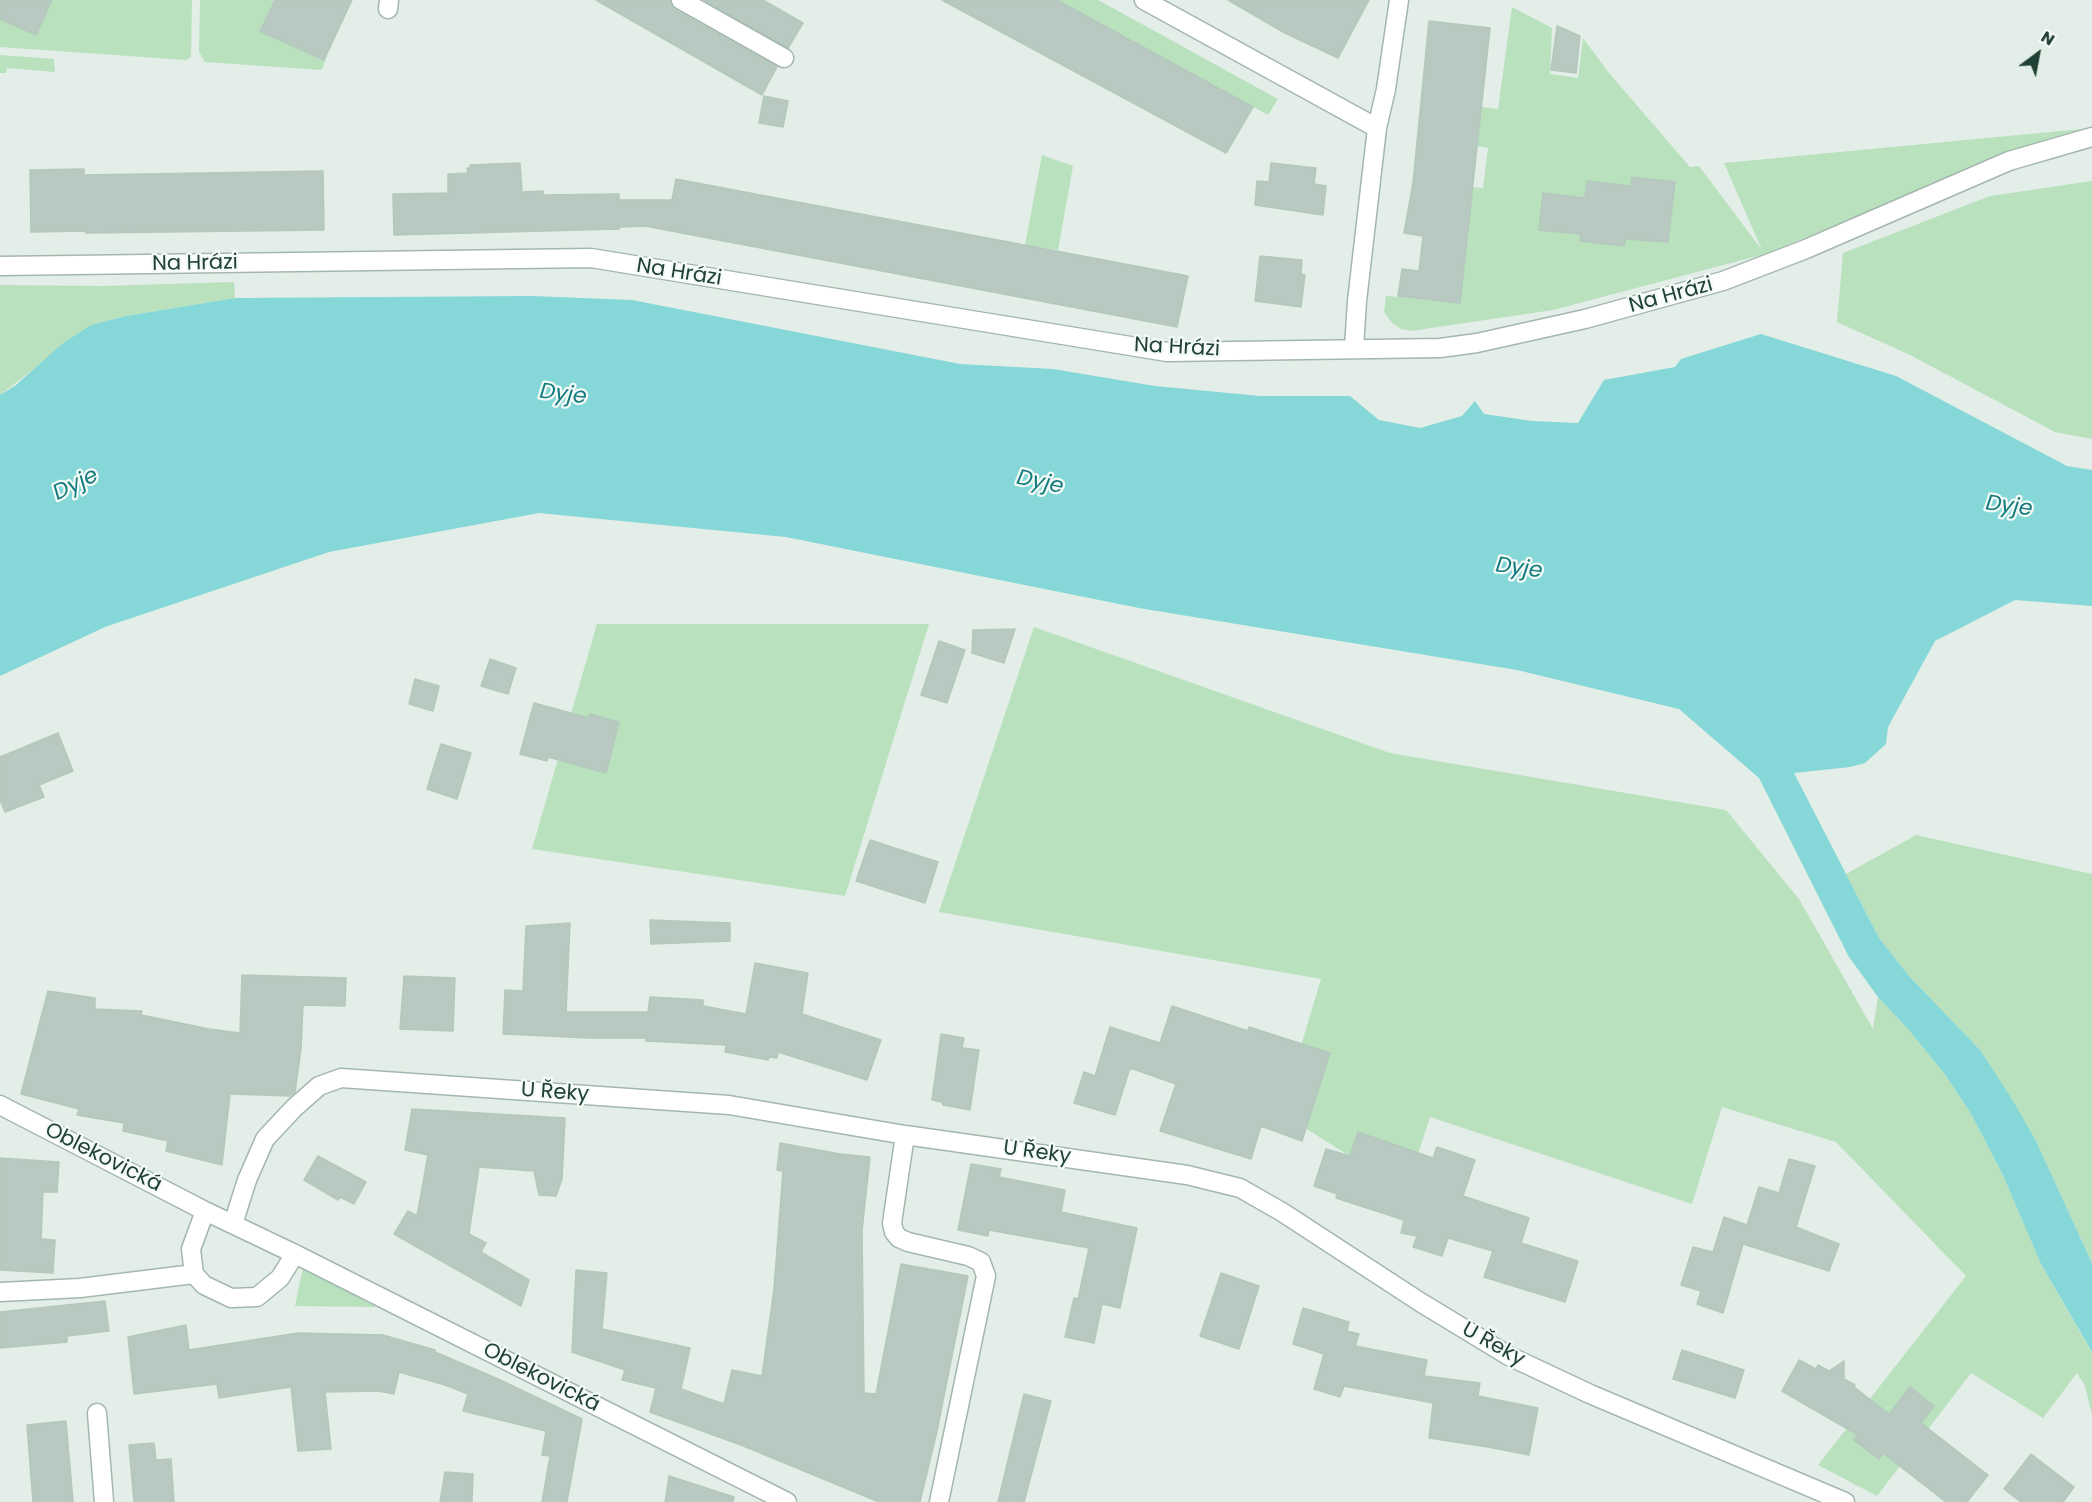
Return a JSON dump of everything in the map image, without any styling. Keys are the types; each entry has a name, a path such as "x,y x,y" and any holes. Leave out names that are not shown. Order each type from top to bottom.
{"street":[{"path":"681,0 784,58"},
{"path":"1144,0 1377,128"},
{"path":"1354,348 1357,301 1377,128 1386,89 1399,0"},
{"name":"Na Hrázi","path":"0,266 591,258 1167,352 1354,348 1404,350 1477,343 1585,319 1723,281 1806,249 2009,161 2092,137"},
{"name":"U Řeky","path":"233,1224 247,1180 266,1139 294,1108 319,1086 341,1078 729,1105 905,1134 1187,1175 1240,1188 1282,1212 1419,1302 1509,1356 1590,1394 1845,1502"},
{"name":"Oblekovická","path":"0,1106 787,1502"},
{"path":"905,1134 892,1223 894,1232 899,1238 908,1242 968,1256 981,1262 986,1276 939,1502"},
{"path":"205,1211 191,1249 194,1275 204,1285 231,1298 257,1297 280,1278 295,1254"},
{"path":"0,1292 80,1288 194,1275"},
{"path":"97,1413 104,1502"}],"green space":[{"path":"51,0 192,0 191,57 186,60 0,47 0,19"},
{"path":"200,0 274,0 260,30 329,48 322,70 205,62 199,52"},
{"path":"1057,0 1098,0 1278,99 1268,115"},
{"path":"1512,7 1552,28 1550,74 1578,78 1583,38 1609,73 1690,167 1699,166 1762,250 1724,163 2092,128 1954,176 1765,254 1553,310 1411,331 1401,329 1392,323 1384,312 1386,296 1460,302 1472,187 1483,188 1488,148 1477,146 1481,107 1498,109","holes":["1632,177 1675,182 1668,242 1625,239 1623,246 1581,241 1631,186","1543,193 1558,232 1539,230"]},
{"path":"0,55 54,59 55,72 7,68 6,73 0,73"},
{"path":"1042,155 1073,166 1058,250 1025,245"},
{"path":"2092,181 2092,439 2055,432 1910,355 1837,322 1843,253 1990,196"},
{"path":"234,282 235,298 126,316 91,325 0,395 0,285 102,286"},
{"path":"597,624 929,624 845,896 532,849"},
{"path":"1034,627 1390,753 1726,810 1799,899 1873,1029 1878,997 1944,1073 1970,1112 2002,1173 2041,1264 2092,1353 2092,1415 2085,1386 2077,1373 2043,1418 1971,1373 1877,1496 1818,1465 1966,1276 1836,1142 1722,1107 1692,1204 1430,1117 1406,1191 1281,1113 1321,979 939,912"},
{"path":"1916,835 2092,874 2092,1263 2035,1139 1980,1050 1909,976 1879,938 1846,874"},
{"path":"303,1267 376,1307 295,1306"}],"water":[{"name":"Dyje","path":"532,296 632,300 960,364 1053,369 1155,386 1260,396 1350,396 1379,420 1420,428 1462,416 1475,401 1484,414 1532,421 1578,423 1604,380 1675,367 1681,359 1761,334 1896,376 2067,466 2092,470 2092,606 2015,600 1935,641 1888,727 1886,744 1865,763 1850,767 1794,773 1879,938 1909,976 1980,1050 2035,1139 2092,1263 2092,1352 2041,1264 2002,1173 1970,1112 1944,1073 1878,997 1849,957 1759,778 1679,709 1517,670 1139,608 786,537 539,513 329,552 105,627 0,676 0,395 16,385 62,344 91,325 126,316 235,298"}],"building":[{"path":"0,0 52,0 36,35 0,19"},
{"path":"275,0 352,0 324,60 260,31"},
{"path":"596,0 670,0 675,10 777,67 762,95"},
{"path":"704,0 763,0 803,23 788,48"},
{"path":"942,0 1057,0 1253,107 1226,153"},
{"path":"1228,0 1369,0 1338,58 1285,33"},
{"path":"1429,21 1490,28 1460,303 1398,296 1402,269 1419,271 1423,236 1404,233 1413,183"},
{"path":"1557,26 1580,36 1576,73 1551,70"},
{"path":"764,96 788,101 783,127 759,123"},
{"path":"520,163 522,192 543,191 543,195 619,194 619,200 672,200 676,179 1188,276 1177,327 645,226 619,227 619,229 394,235 393,194 448,193 448,174 468,173 467,168 470,168 470,165"},
{"path":"1271,163 1316,168 1314,184 1326,186 1323,215 1255,205 1257,181 1269,182"},
{"path":"84,169 84,175 323,171 324,230 31,232 30,170"},
{"path":"1632,177 1675,182 1668,242 1625,239 1624,246 1580,241 1581,234 1539,230 1543,193 1585,198 1587,181 1631,186"},
{"path":"1260,256 1302,260 1301,274 1305,275 1301,307 1255,301"},
{"path":"1015,629 1004,663 972,653 973,630"},
{"path":"939,641 965,650 947,703 921,695"},
{"path":"490,659 516,668 508,694 481,686"},
{"path":"415,679 439,686 433,711 409,704"},
{"path":"534,703 589,718 590,714 619,722 606,773 548,757 547,761 520,754"},
{"path":"58,733 73,771 39,785 44,797 5,812 0,800 0,757"},
{"path":"441,744 471,753 457,799 427,789"},
{"path":"870,840 938,862 925,903 856,881"},
{"path":"650,920 730,923 730,941 651,944"},
{"path":"570,923 566,1012 648,1012 650,997 703,1000 703,1006 746,1014 755,963 808,973 802,1014 881,1040 867,1080 778,1052 777,1058 769,1057 768,1060 725,1052 726,1045 646,1041 646,1038 503,1034 505,990 523,991 526,926"},
{"path":"242,975 346,978 345,1006 303,1005 301,1049 295,1092 290,1096 230,1094 222,1165 166,1151 168,1141 123,1131 124,1123 77,1115 79,1109 21,1094 48,991 95,998 95,1009 142,1011 141,1015 240,1033"},
{"path":"404,976 455,978 453,1031 400,1029"},
{"path":"1172,1006 1248,1031 1249,1027 1330,1053 1302,1141 1261,1126 1251,1159 1160,1131 1176,1084 1130,1068 1115,1115 1074,1103 1084,1072 1095,1076 1110,1027 1160,1043"},
{"path":"941,1034 964,1038 962,1048 979,1050 970,1110 943,1105 942,1102 932,1100"},
{"path":"412,1109 565,1118 562,1179 556,1196 539,1195 534,1171 479,1167 469,1234 486,1243 481,1252 529,1280 521,1306 394,1234 408,1211 417,1216 428,1155 405,1150"},
{"path":"1358,1132 1433,1158 1437,1147 1475,1160 1463,1196 1529,1218 1521,1243 1578,1261 1565,1302 1484,1277 1493,1251 1448,1238 1442,1256 1413,1247 1417,1236 1401,1233 1404,1220 1336,1198 1337,1194 1314,1186 1326,1149 1350,1156"},
{"path":"780,1143 870,1157 862,1231 864,1393 876,1394 901,1264 968,1276 937,1431 920,1502 879,1502 741,1445 650,1412 656,1388 622,1380 625,1370 572,1352 576,1270 607,1273 602,1329 690,1348 681,1389 724,1404 732,1370 762,1376 774,1289 783,1171 777,1170"},
{"path":"318,1156 366,1182 354,1204 340,1197 338,1200 304,1180"},
{"path":"0,1158 59,1162 57,1192 43,1192 41,1239 55,1240 53,1273 0,1270"},
{"path":"1789,1159 1815,1166 1796,1227 1839,1244 1829,1271 1743,1244 1723,1313 1697,1304 1701,1291 1681,1285 1693,1247 1713,1252 1724,1217 1747,1225 1759,1187 1779,1193"},
{"path":"971,1164 1001,1169 999,1177 1065,1190 1061,1212 1137,1228 1120,1308 1102,1304 1094,1343 1065,1337 1074,1298 1078,1299 1089,1248 989,1230 988,1236 958,1230"},
{"path":"1221,1273 1259,1286 1239,1349 1200,1336"},
{"path":"105,1301 109,1331 67,1336 67,1342 0,1348 0,1312"},
{"path":"1303,1308 1349,1322 1347,1331 1359,1334 1355,1346 1427,1360 1424,1376 1480,1383 1478,1396 1538,1408 1529,1455 1429,1438 1433,1403 1344,1386 1340,1397 1314,1389 1324,1354 1293,1344"},
{"path":"186,1325 189,1350 298,1333 383,1335 435,1350 435,1352 498,1379 582,1419 567,1502 542,1502 550,1456 542,1455 546,1431 463,1411 468,1394 399,1372 394,1394 378,1391 325,1392 331,1449 298,1451 291,1387 219,1398 217,1384 134,1394 128,1337"},
{"path":"1682,1350 1744,1370 1735,1398 1673,1379"},
{"path":"1799,1360 1816,1369 1818,1365 1829,1371 1844,1361 1844,1379 1855,1385 1854,1387 1889,1414 1910,1387 1934,1406 1921,1423 1988,1475 1967,1502 1946,1502 1883,1453 1879,1459 1854,1440 1858,1435 1782,1391"},
{"path":"1024,1394 1051,1401 1024,1502 998,1502"},
{"path":"66,1421 73,1502 33,1502 27,1425"},
{"path":"154,1443 156,1460 171,1459 174,1502 134,1502 129,1445"},
{"path":"2031,1454 2074,1487 2063,1502 2021,1502 2004,1489"},
{"path":"445,1472 473,1474 472,1502 440,1502"},
{"path":"669,1476 734,1497 733,1502 665,1502"}]}
